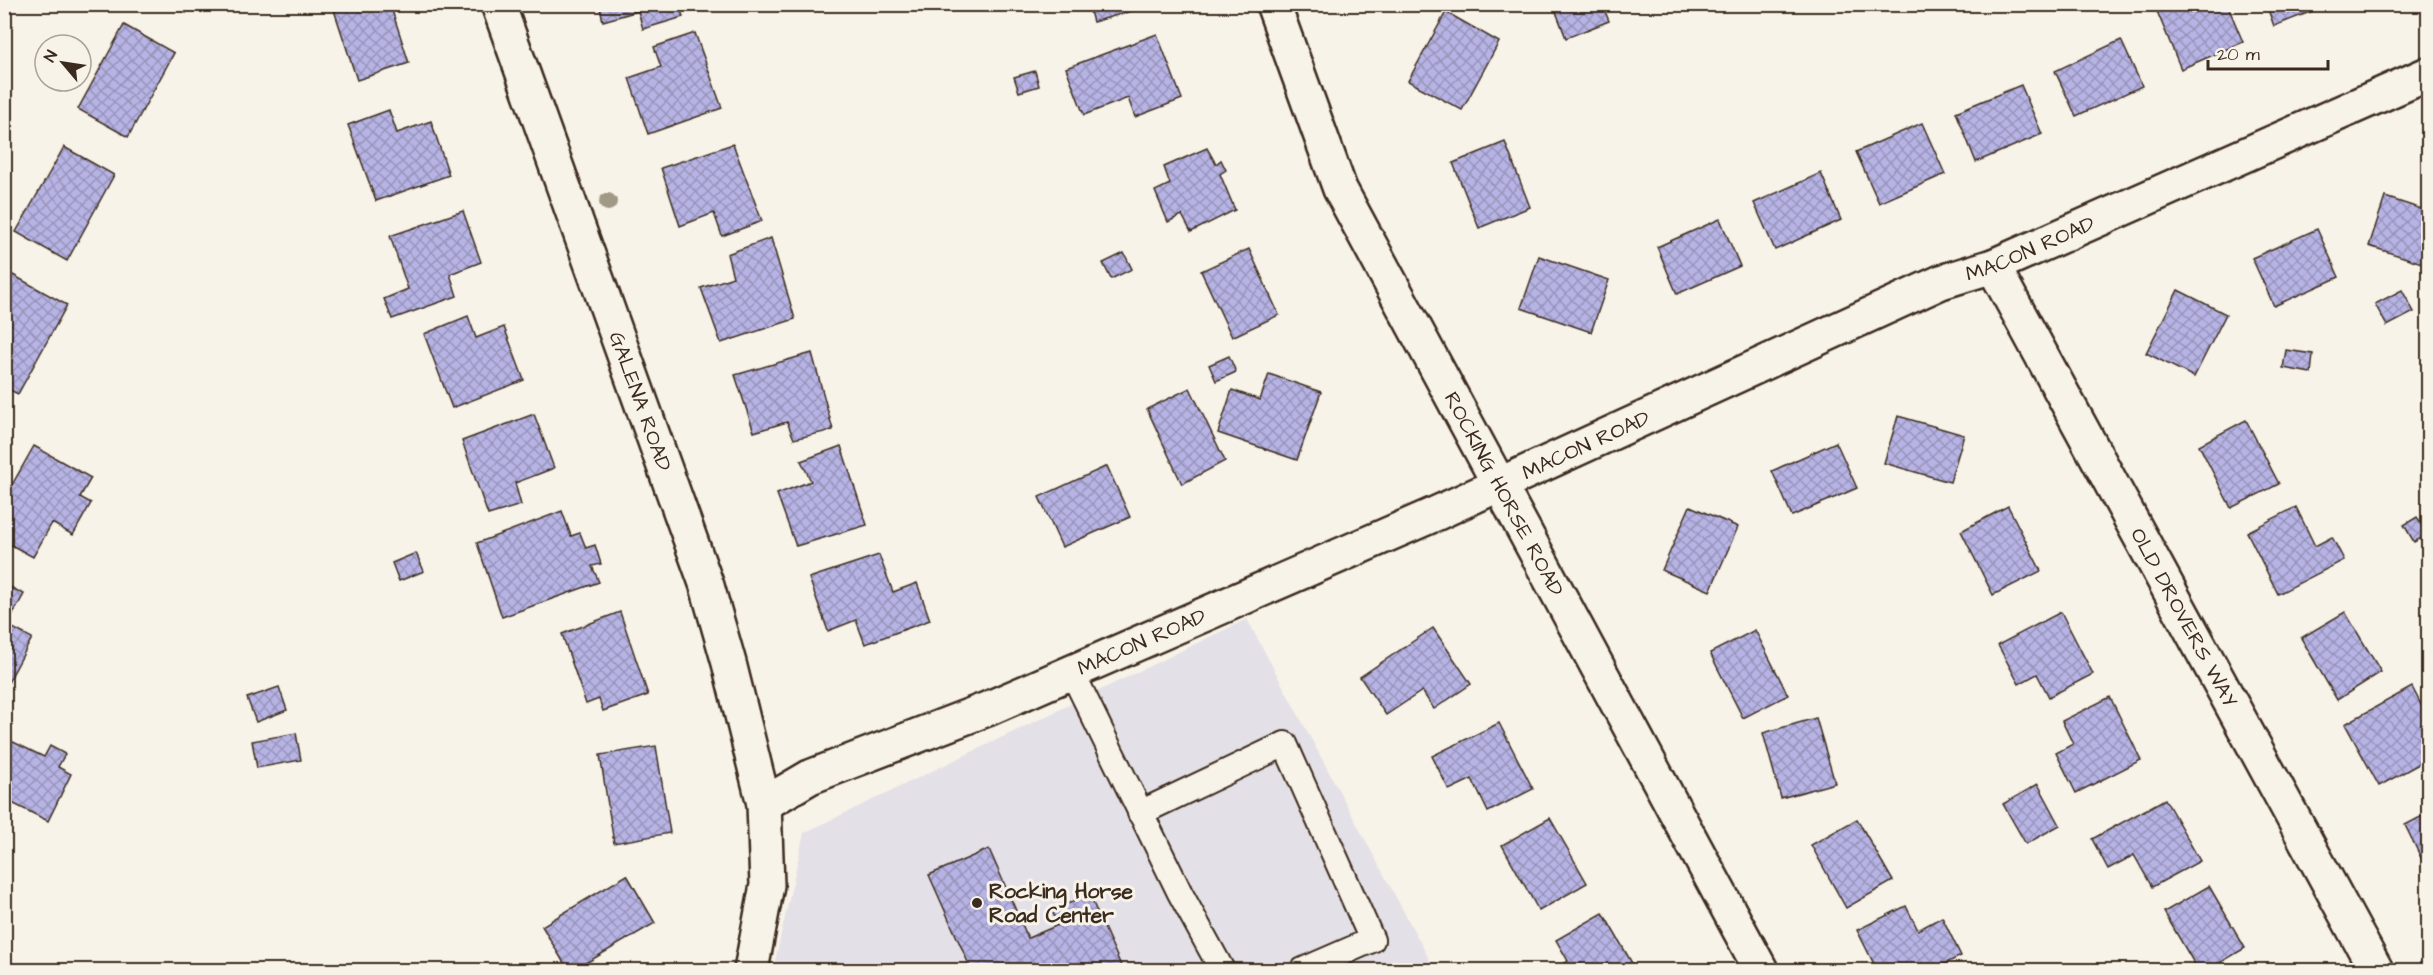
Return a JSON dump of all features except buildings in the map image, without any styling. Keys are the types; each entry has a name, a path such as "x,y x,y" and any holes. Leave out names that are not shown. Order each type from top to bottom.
{"street":[{"name":"GALENA ROAD","path":"498,4 707,586 729,663 764,804"},
{"name":"ROCKING HORSE ROAD","path":"1273,4 1340,189 1761,970"},
{"name":"MACON ROAD","path":"764,804 810,777 987,709 1499,485 1941,282 1993,266 2428,74"},
{"name":"OLD DROVERS WAY","path":"1993,266 2376,970"},
{"path":"751,970 767,885 764,804"}],"lane":[{"path":"1072,672 1180,893 1222,970"},
{"path":"1140,813 1286,744 1372,940 1303,970"}],"shaded area":[{"path":"1247,619 1435,970 773,970 804,833"}],"place":[{"name":"Rocking Horse Road Center","path":"977,903"}]}
